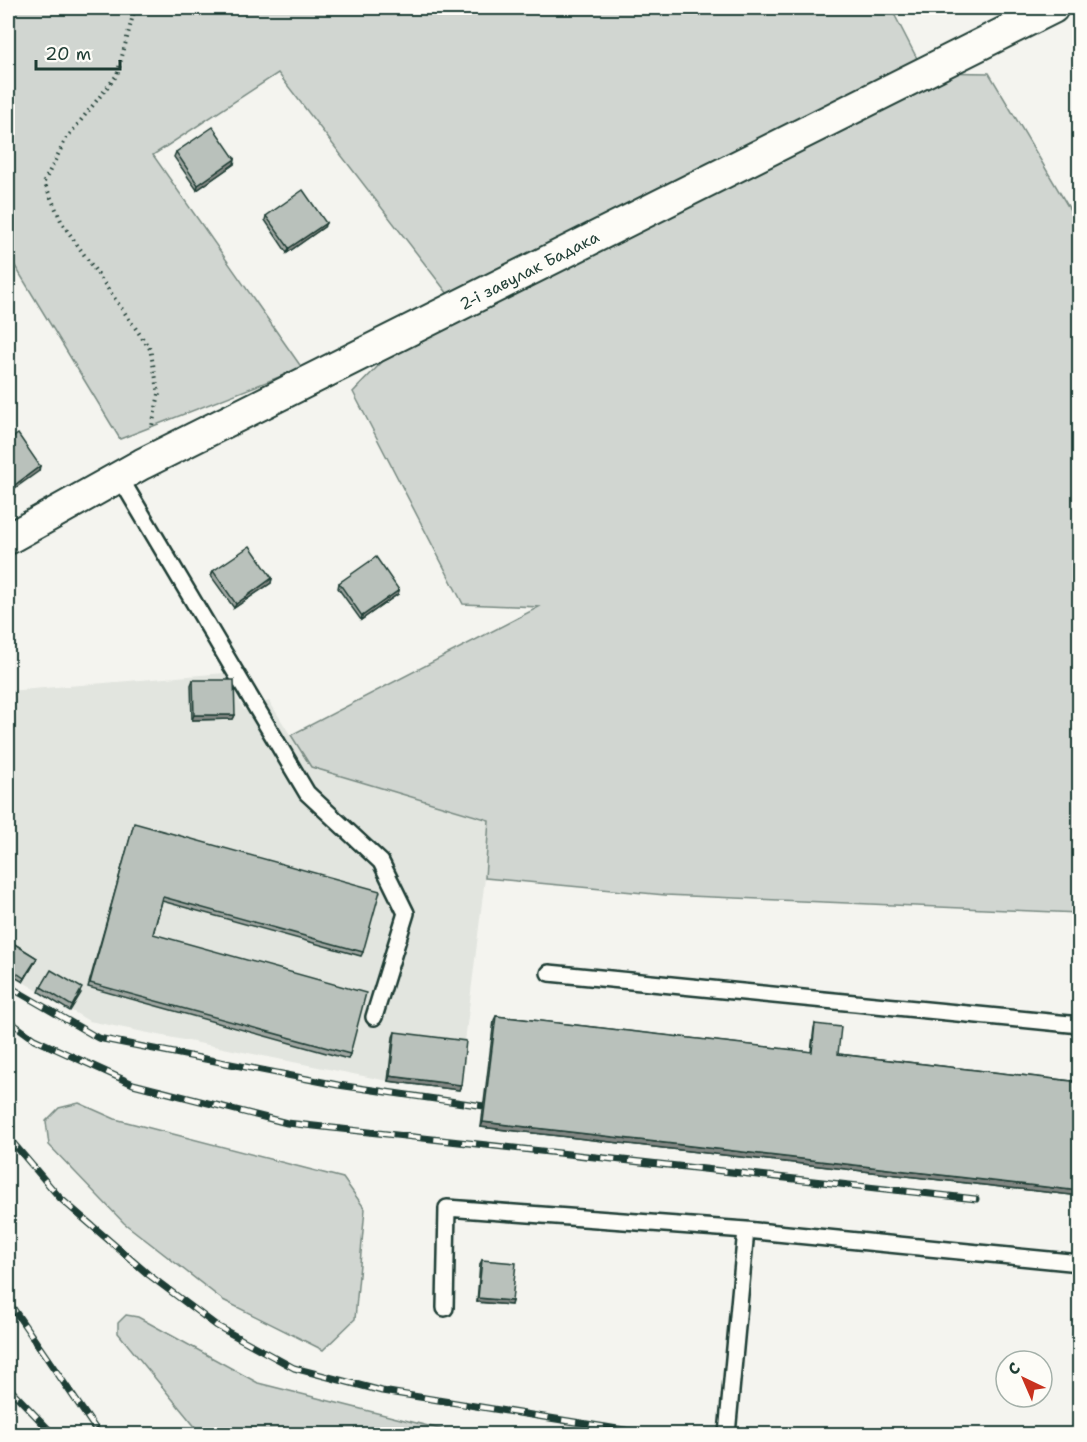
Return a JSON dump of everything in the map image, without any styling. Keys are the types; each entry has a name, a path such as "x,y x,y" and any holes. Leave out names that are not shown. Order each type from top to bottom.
{"street":[{"name":"2-і завулак Бадака","path":"8,538 131,470 1053,8"}],"lane":[{"path":"131,470 307,793 381,862 406,913 374,1017"},
{"path":"549,973 1080,1025"},
{"path":"445,1308 447,1208 746,1230 1080,1263"},
{"path":"727,1434 746,1230"}],"path":[{"path":"131,470 159,394 150,349 62,223 44,183 66,139 117,75 135,8"}],"shaded area":[{"path":"8,8 891,8 924,72 989,73 1079,225 1079,913 665,895 485,878 489,820 311,767 291,735 539,607 463,604 353,392 448,294 278,73 153,155 302,368 120,439 12,261 8,263"},
{"path":"225,673 244,710 269,701 311,768 490,820 459,1090 388,1081 89,1021 8,973 8,691"},
{"path":"79,1103 115,1119 343,1178 365,1209 355,1319 323,1350 223,1300 124,1223 49,1145 46,1121 59,1108"},
{"path":"126,1315 138,1317 258,1383 460,1434 201,1434 118,1333 118,1323"}],"building":[{"path":"213,127 235,159 198,185 176,152"},
{"path":"303,190 326,223 289,248 266,216"},
{"path":"18,434 40,466 8,490 8,441"},
{"path":"250,546 272,578 236,604 213,571"},
{"path":"376,557 399,590 362,616 339,583"},
{"path":"193,680 234,680 235,715 194,715"},
{"path":"134,823 380,891 363,952 163,897 153,934 366,993 350,1054 90,983"},
{"path":"8,940 37,958 24,978 8,967"},
{"path":"51,970 82,988 72,1006 41,987"},
{"path":"496,1016 812,1052 815,1024 841,1027 838,1054 1080,1082 1080,1191 483,1122"},
{"path":"395,1032 466,1041 461,1085 390,1076"},
{"path":"482,1260 516,1263 512,1301 478,1298"}],"railway":[{"path":"8,986 98,1038 338,1085 484,1106"},
{"path":"8,1020 34,1039 133,1084 287,1123 976,1199"},
{"path":"8,1137 60,1198 149,1275 217,1326 294,1368 382,1391 649,1434"},
{"path":"8,1301 99,1434"},
{"path":"8,1387 53,1434"}]}
